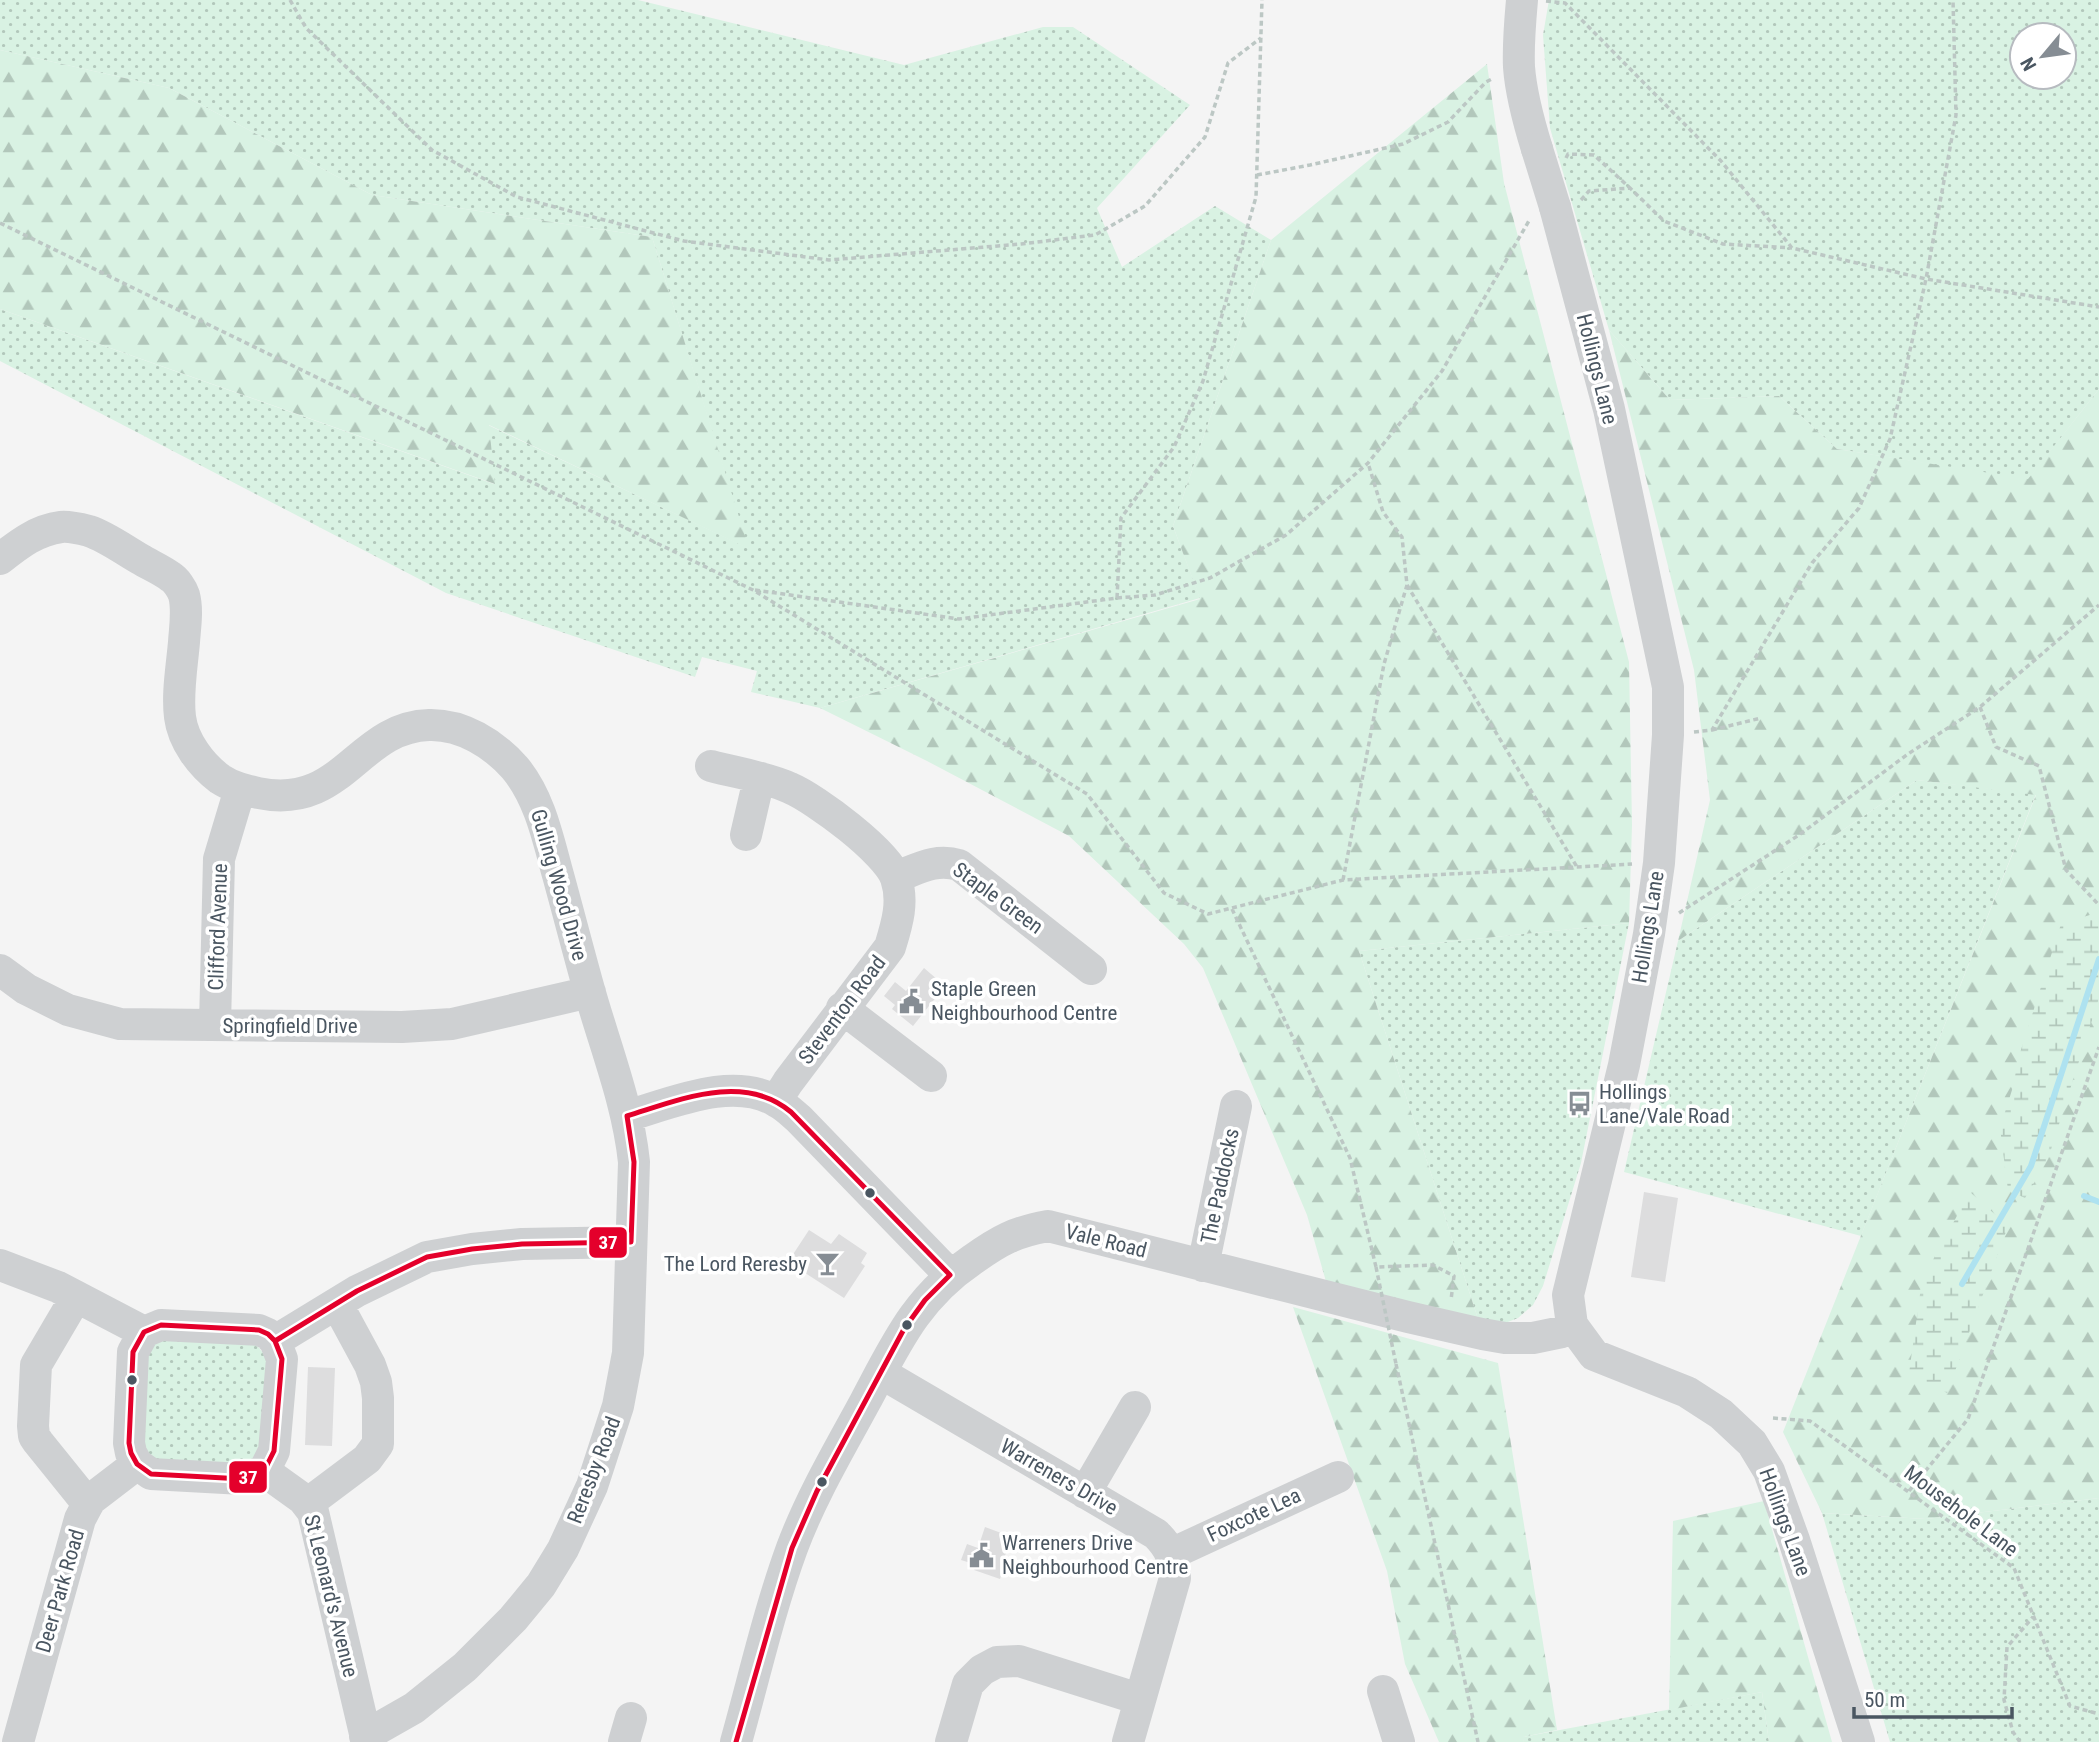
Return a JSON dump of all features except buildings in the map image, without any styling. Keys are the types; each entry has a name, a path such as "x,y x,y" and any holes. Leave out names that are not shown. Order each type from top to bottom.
{"street":[{"name":"Hollings Lane","path":"1522,0 1519,68 1527,116 1549,158 1549,214 1609,409 1668,687 1668,735 1658,863 1649,934 1624,1065 1567,1295 1572,1325 1594,1355 1687,1392 1721,1414 1752,1443 1769,1471 1790,1529 1859,1742"},
{"name":"Gulling Wood Drive","path":"0,558 42,530 64,526 92,532 172,577 184,593 186,615 180,681 180,719 188,741 200,761 221,779 240,789 286,797 306,793 323,786 397,731 428,725 450,726 473,735 495,749 516,769 532,795 544,824 627,1116"},
{"path":"711,766 789,787 805,796 871,845 887,860 896,877"},
{"path":"746,835 759,779"},
{"name":"Clifford Avenue","path":"215,1025 219,859 240,789"},
{"name":"Staple Green","path":"896,877 931,863 946,861 958,865 1091,969"},
{"name":"Steventon Road","path":"776,1101 842,1008 890,947 900,899 896,877"},
{"name":"Springfield Drive","path":"0,970 26,989 68,1010 120,1024 402,1027 452,1024 590,992"},
{"path":"842,1008 931,1076"},
{"path":"627,1116 706,1093 735,1089 759,1093 776,1101 799,1119 950,1275"},
{"name":"The Paddocks","path":"1203,1266 1236,1106"},
{"name":"Reresby Road","path":"366,1739 414,1708 466,1667 513,1619 541,1585 563,1549 592,1486 618,1406 628,1353 634,1162 627,1116"},
{"name":"Vale Road","path":"736,1742 792,1548 817,1491 904,1329 925,1300 950,1275 991,1246 1020,1231 1048,1226 1449,1327 1505,1338 1533,1339 1562,1332 1572,1325"},
{"path":"275,1341 357,1291 427,1257 522,1244 631,1242"},
{"path":"0,1265 58,1287 144,1332"},
{"path":"76,1297 36,1365 33,1426 38,1442 88,1504"},
{"path":"307,1504 367,1460 377,1444 376,1382 370,1365 337,1304"},
{"path":"161,1325 259,1330 275,1341 282,1359 274,1451 264,1471 243,1479 151,1475 137,1464 129,1443 132,1365 133,1352 144,1332 161,1325"},
{"name":"Warreners Drive","path":"881,1373 1156,1534 1171,1554"},
{"path":"1085,1493 1135,1407"},
{"name":"Deer Park Road","path":"18,1742 80,1519 90,1500 137,1464"},
{"name":"St Leonard's Avenue","path":"264,1471 303,1499 313,1512 366,1739"},
{"name":"Foxcote Lea","path":"1171,1554 1338,1477"},
{"path":"1128,1742 1175,1578 1175,1564 1171,1554"},
{"path":"951,1742 968,1684 982,1670 997,1662 1019,1661 1139,1699"},
{"path":"1383,1691 1399,1742"},
{"path":"0,1738 10,1742"}],"path":[{"path":"290,0 306,28 432,150 517,197 684,242 829,260 1096,235 1145,206 1205,137 1228,63 1261,38"},
{"path":"1117,598 1121,518 1174,447 1203,381 1256,197 1262,0"},
{"path":"1537,0 1565,3 1721,161 1792,248"},
{"path":"1712,730 1812,563 1859,508 1890,439 1926,279 1956,115 1953,0"},
{"path":"1257,175 1403,145 1448,122 1486,82 1519,68"},
{"path":"1549,158 1568,154 1594,155 1664,221 1723,244 1792,248 1926,279 2099,307"},
{"path":"753,590 959,619 1155,594 1210,578 1286,535 1368,463 1442,371 1549,214 1589,191 1630,188"},
{"path":"0,223 753,590 1087,794 1164,893 1208,914 1343,880 1658,863"},
{"path":"1343,880 1384,664 1407,585 1402,537 1383,512 1368,463"},
{"path":"1407,585 1577,867"},
{"path":"1649,934 1710,891 1799,835 1908,754 1980,707 2099,605"},
{"path":"1980,707 1996,747 2039,766 2066,870 2099,905"},
{"path":"1668,735 1712,730 1761,718"},
{"path":"1232,909 1350,1158 1478,1742"},
{"path":"1909,1491 1968,1419 2099,1047"},
{"path":"1376,1267 1433,1265 1454,1276 1449,1327"},
{"name":"Mousehole Lane","path":"1773,1418 1810,1421 2014,1568 2070,1706 2099,1714"},
{"path":"2020,1742 2013,1732 2004,1700 2007,1647 2033,1617"}],"green space":[{"path":"0,0 638,0 904,65 1043,27 1073,27 1190,105 1097,208 1122,267 1215,206 1271,240 1173,526 1200,598 820,708 751,692 757,671 702,657 695,677 446,593 0,361 0,309 494,484 488,425 748,548 652,237 372,195 169,88 0,50"},
{"path":"1549,0 2099,0 2099,389 2028,480 1837,449 1779,396 1670,400 1609,330 1550,128 1543,35"},
{"path":"0,50 169,88 372,195 652,237 749,549 489,425 495,484 0,309"},
{"path":"1487,64 1504,183 1629,662 1632,825 1629,923 1359,951 1479,1322 1327,1285 1307,1215 1203,968 1184,944 1069,836 820,708 1200,599 1173,526 1271,240"},
{"path":"1609,330 1670,400 1779,396 1837,449 2028,479 2099,389 2099,1498 1926,1519 1822,1513 1783,1432 2036,795 1917,780 1678,941 1710,800 1694,670"},
{"path":"1917,780 2036,794 1861,1236 1624,1172 1678,941"},
{"path":"2096,913 2099,917 2099,998 2048,1159 2025,1198 2008,1190 2000,1128 2020,1053 2061,924"},
{"path":"1629,923 1581,1163 1543,1286 1533,1305 1518,1318 1500,1325 1479,1322 1359,951"},
{"path":"1970,1192 2008,1226 1947,1393 1909,1373 1922,1280"},
{"path":"1293,1307 1498,1363 1557,1730 1523,1737 1524,1742 1439,1742 1405,1664 1387,1571"},
{"path":"169,1339 255,1343 268,1359 262,1453 244,1467 156,1462 145,1451 142,1441 147,1357 156,1342"},
{"path":"2099,1498 2099,1742 1890,1742 1822,1513 1926,1519"},
{"path":"1764,1501 1832,1742 1769,1742 1762,1692 1669,1710 1673,1521"},
{"path":"1762,1692 1769,1742 1524,1742 1522,1737"}],"waterway":[{"path":"1962,1284 2031,1166 2099,959"},
{"path":"2084,1196 2099,1202"}],"transit line":[{"name":"37","path":"275,1341 357,1291 427,1257 522,1244 631,1242 634,1162 627,1116 689,1097 732,1091 772,1100 791,1112 950,1275 925,1300 904,1329 817,1491 792,1548 736,1742"},
{"name":"37","path":"161,1325 259,1330 275,1341 282,1359 274,1451 264,1471 243,1479 151,1474 137,1464 129,1443 133,1352 144,1332 161,1325"}],"place":[{"name":"Staple Green Neighbourhood Centre","path":"911,1001"},
{"name":"Hollings Lane/Vale Road","path":"1579,1104"},
{"name":"The Lord Reresby","path":"827,1264"},
{"name":"Warreners Drive Neighbourhood Centre","path":"982,1555"}]}
